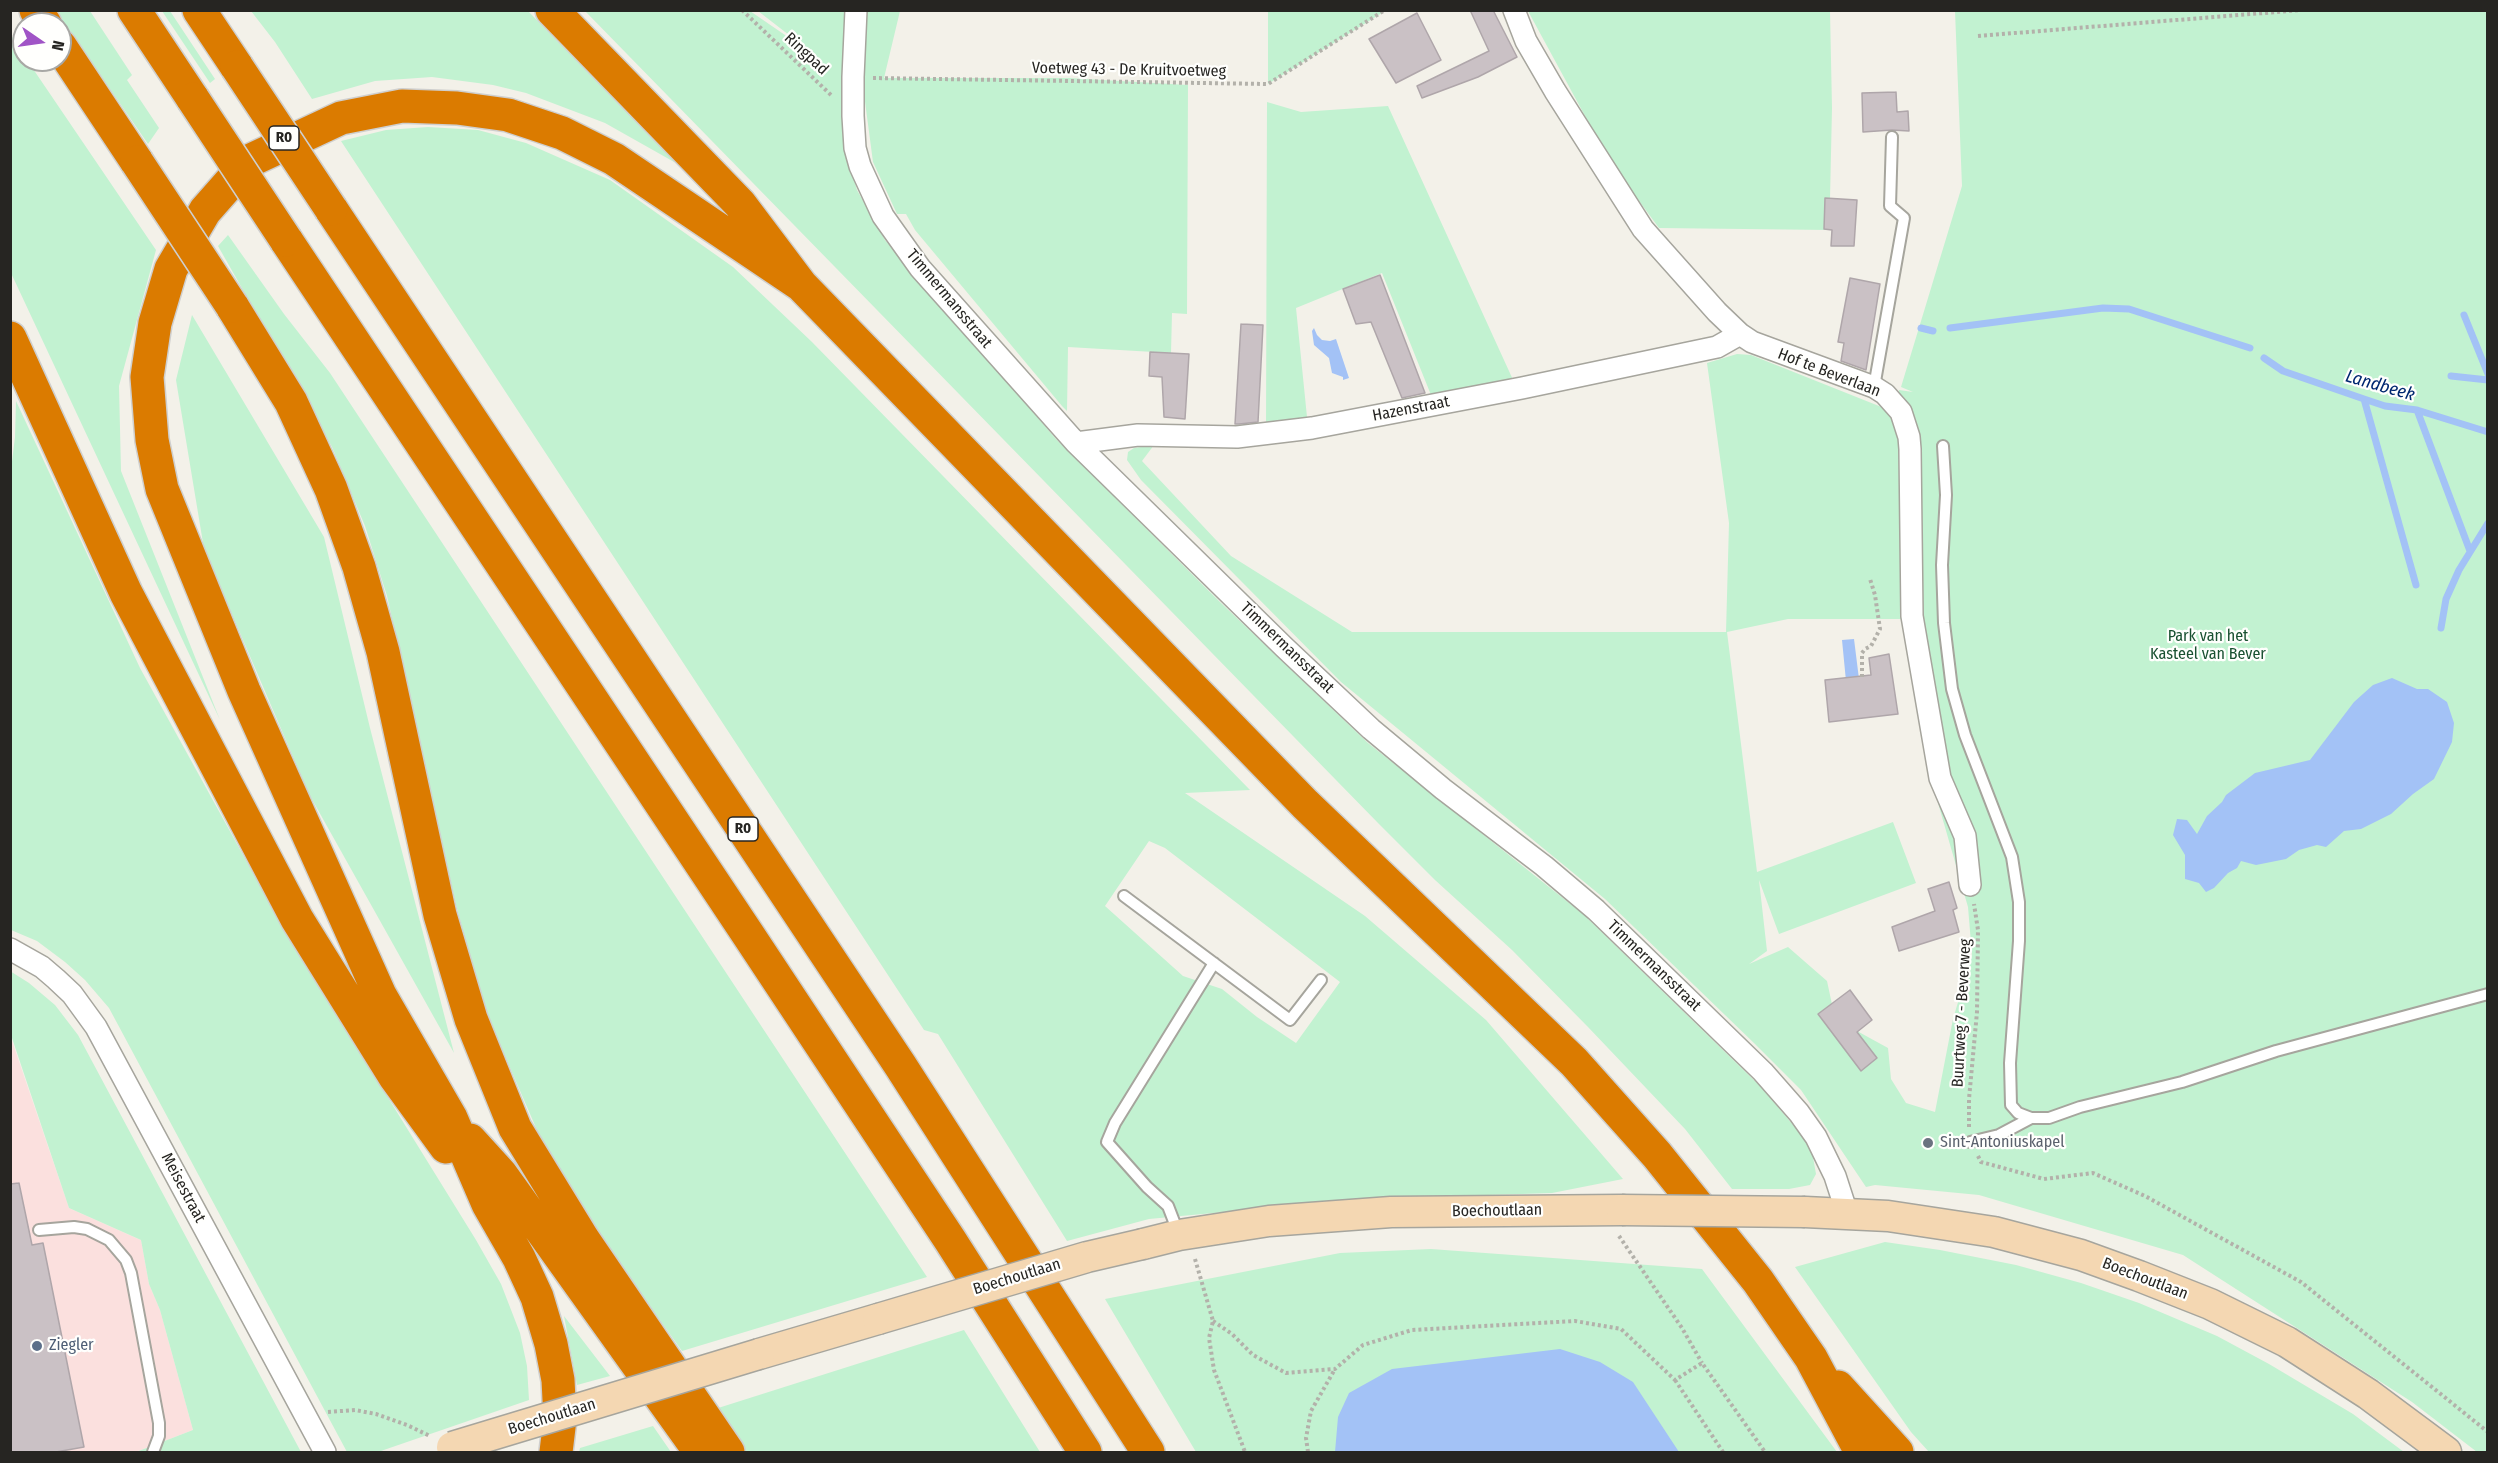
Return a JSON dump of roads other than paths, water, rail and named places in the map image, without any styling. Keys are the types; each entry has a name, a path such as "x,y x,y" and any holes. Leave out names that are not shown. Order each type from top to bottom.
{"highway":[{"path":"134,10 756,946 1085,1452"},
{"name":"R0","path":"199,10 900,1065 1148,1452"},
{"path":"552,10 740,204 801,285 1305,804 1574,1062 1657,1155 1758,1281 1811,1358 1861,1452"},
{"path":"72,64 232,306 291,402 331,489 359,567 383,652 440,915 471,1019 515,1128 583,1239 728,1452"},
{"path":"488,1204 451,1118 380,995 244,691 162,489 152,440 147,377 155,323 171,269 205,212 249,161 341,118 402,106 457,108 508,115 562,133 614,159 801,285"},
{"path":"10,338 126,593 297,919 395,1077 488,1204 519,1258 537,1297 551,1344 558,1380 560,1419 556,1452"},
{"path":"451,1118 501,1174 700,1452"},
{"path":"1811,1358 1897,1452"}],"main road":[{"name":"Boechoutlaan","path":"443,1449 1087,1257 1143,1244 1186,1251 1269,1221 1391,1212 1621,1225 1805,1212 1903,1217 1994,1232 2081,1255 2188,1295 2287,1342 2368,1394 2446,1452"}],"street":[{"name":"Timmermansstraat","path":"856,10 853,77 855,148 860,166 883,216 920,268 1077,443 1284,647 1371,729 1596,910 1763,1072 1799,1113 1816,1137 1835,1176 1847,1213"},
{"name":"Hof te Beverlaan","path":"1514,10 1526,41 1555,91 1643,229 1740,334 1762,347 1874,387 1885,394 1901,412 1909,437 1912,616 1940,778 1965,836 1970,885"},
{"name":"Hazenstraat","path":"1077,443 1138,435 1237,437 1312,428 1522,388 1717,346 1740,334"},
{"name":"Meisestraat","path":"10,949 42,967 56,979 72,994 96,1027 321,1445"}],"lane":[{"path":"1874,387 1904,218 1890,206 1892,137"},
{"path":"1943,446 1946,495 1942,565 1944,622 1952,689 1965,735 2012,857 2019,902 2019,940 2010,1063 2011,1105 2018,1113 2031,1118 2049,1118 2080,1107 2182,1082 2276,1051 2487,994"},
{"path":"1125,896 1290,1020 1321,980"},
{"path":"1186,1251 1168,1206 1147,1188 1107,1142 1115,1123 1214,963"},
{"path":"1970,1142 1999,1135 2031,1118"},
{"path":"39,1230 74,1227 87,1229 109,1240 126,1260 131,1273 159,1423 159,1436 153,1452"}],"water":[{"path":"1314,328 1322,340 1336,339 1349,378 1343,380 1343,377 1332,373 1329,358 1314,345 1312,331"},
{"path":"1854,639 1859,679 1846,681 1842,640"},
{"path":"2392,678 2417,689 2428,689 2447,702 2454,723 2452,742 2434,779 2391,814 2361,829 2344,831 2326,847 2317,845 2299,850 2286,859 2256,865 2241,861 2237,868 2206,892 2199,883 2185,879 2185,855 2173,835 2177,819 2187,820 2197,834 2207,816 2226,795 2255,773 2310,760 2354,702 2373,685"},
{"path":"1560,1349 1600,1362 1633,1382 1679,1452 1335,1452 1338,1417 1349,1393 1392,1369"}],"waterway":[{"name":"Landbeek","path":"1950,328 2103,308 2129,309 2250,348"},
{"path":"2464,315 2488,374"},
{"path":"1921,328 1933,331"},
{"name":"Landbeek","path":"2264,358 2283,371 2385,406 2417,410 2488,432"},
{"path":"2451,376 2488,380"},
{"path":"2364,399 2416,585"},
{"name":"Landbeek","path":"2417,410 2470,551"},
{"path":"2441,628 2446,599 2459,570 2488,523"}],"place":[{"name":"Sint-Antoniuskapel","path":"1928,1143"},
{"name":"Ziegler","path":"37,1346"}],"park label":[{"name":"Park van het Kasteel van Bever","path":"2208,646"}]}
